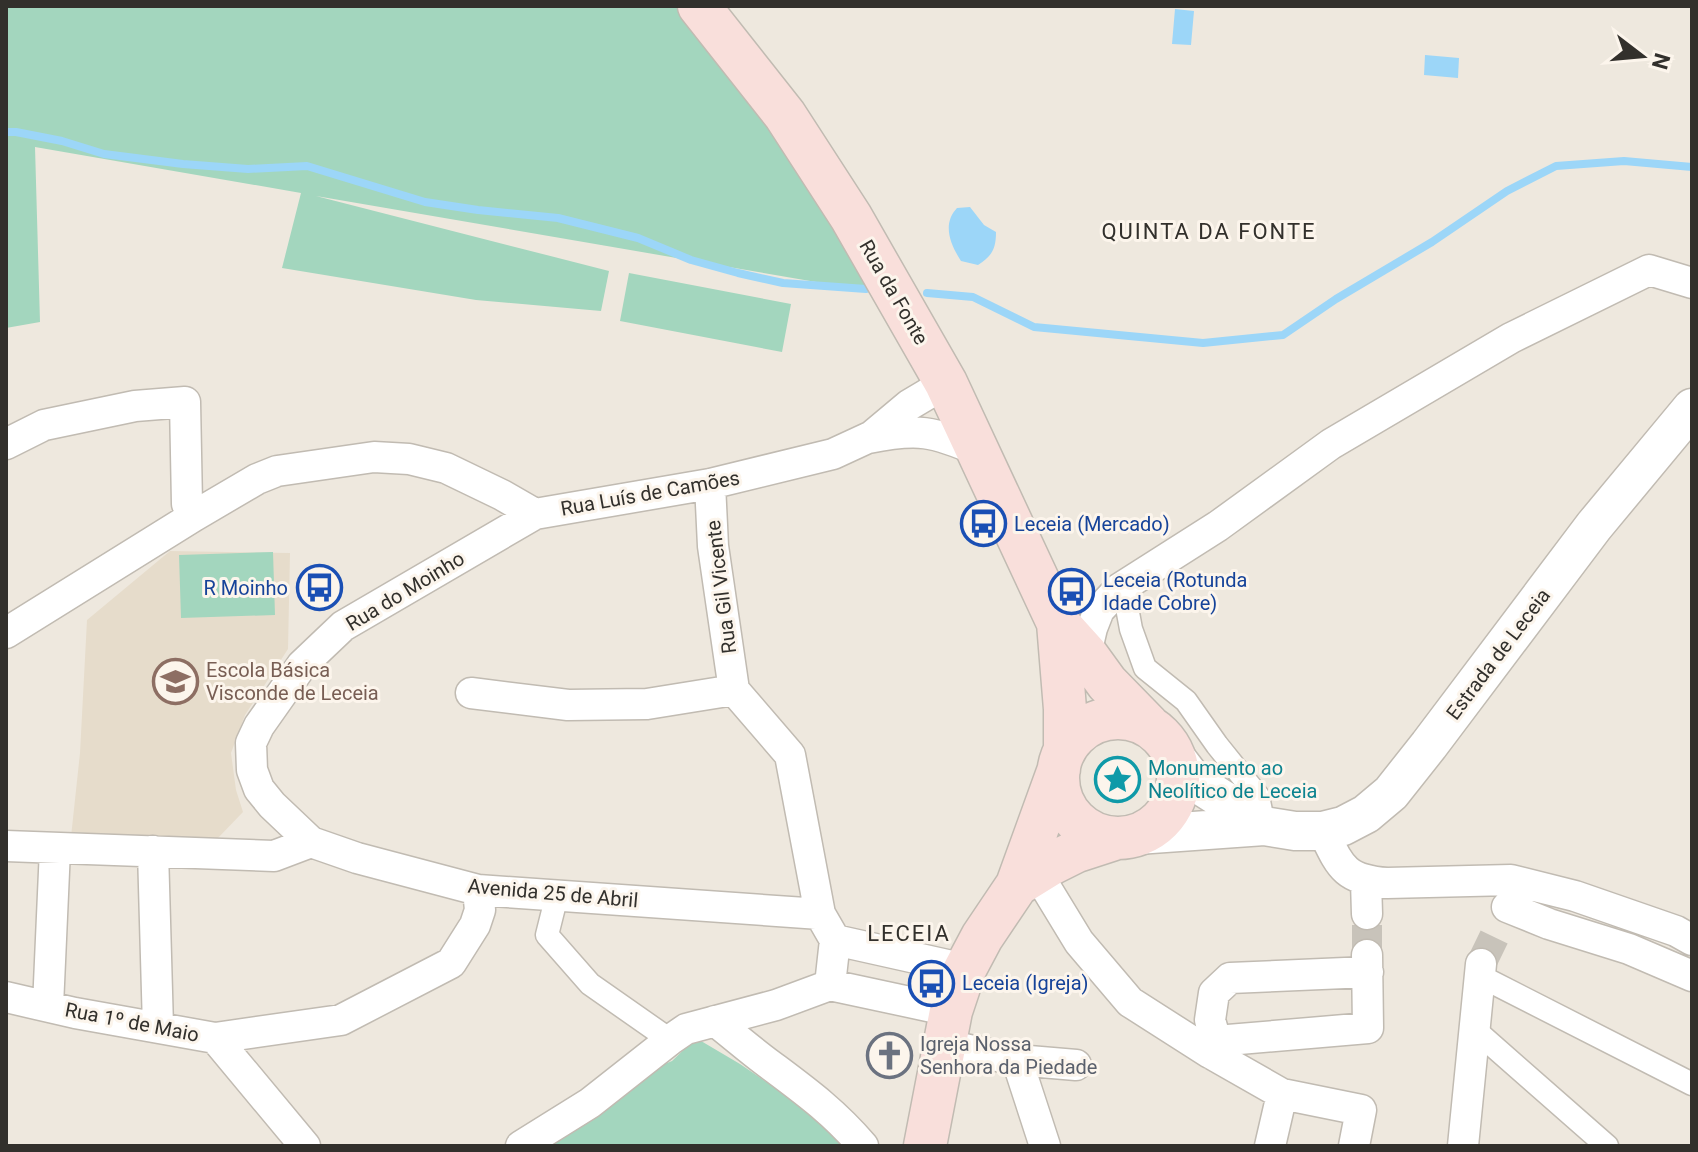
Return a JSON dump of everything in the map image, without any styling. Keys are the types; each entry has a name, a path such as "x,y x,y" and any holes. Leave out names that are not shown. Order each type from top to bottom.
{"main road":[{"name":"Rua da Fonte","path":"699,6 785,115 851,217 946,383 1053,613 1107,683 1161,740"},
{"name":"Rua da Fonte","path":"1053,613 1065,709 1062,760"},
{"path":"1111,718 1130,719 1161,740 1178,773 1177,792 1169,810 1155,825 1127,837 1097,834 1079,824 1066,808 1059,789 1062,760 1076,735 1092,723 1111,718"},
{"name":"Estrada de Leceia","path":"925,1146 948,1028 969,961 1027,879 1062,760"},
{"name":"Estrada de Leceia","path":"1027,879 1077,851 1127,837"}],"street":[{"path":"1086,654 1099,610 1123,586 1218,526 1331,444 1511,338 1649,270 1692,283"},
{"name":"Rua Luís de Camões","path":"866,439 921,396 946,383"},
{"path":"6,444 44,425 135,406 185,402 187,504 194,516"},
{"name":"Estrada de Leceia","path":"1127,837 1264,826 1323,831 1343,826 1366,814 1391,793 1429,745 1594,526 1687,425"},
{"name":"Rua Luís de Camões","path":"6,633 194,516 257,479 277,471 374,457 409,459 446,468 535,514 710,484 810,461 866,439 901,432 933,433 979,451"},
{"name":"Rua Gil Vicente","path":"710,484 713,546 734,690"},
{"name":"Rua do Moinho","path":"311,842 259,789 252,770 251,743 259,726 302,665 343,626 535,514"},
{"path":"1123,586 1131,629 1145,668 1186,701 1258,796 1264,826"},
{"path":"471,693 568,705 647,704 734,690 790,755 828,927 830,985"},
{"name":"Estrada de Leceia","path":"1161,740 1189,775 1203,787 1264,826"},
{"path":"1323,831 1338,863 1353,876 1366,881 1506,904 1549,924 1629,949 1692,976"},
{"path":"6,846 274,856 311,842"},
{"name":"Avenida 25 de Abril","path":"311,842 357,858 478,890 557,895 828,927 969,961"},
{"path":"48,1006 55,849"},
{"path":"153,851 158,1027"},
{"path":"1027,879 1130,1002 1213,1047 1282,1094 1361,1110 1354,1146"},
{"path":"1366,881 1367,914"},
{"path":"215,1038 341,1020 451,963 475,925 480,910 478,890"},
{"path":"557,895 547,935 590,984 670,1040"},
{"path":"1506,904 1575,896 1676,931 1692,940"},
{"path":"1367,963 1368,1028 1213,1047 1210,1020 1214,993 1230,978 1367,963"},
{"path":"1463,1146 1479,969 1692,1084"},
{"path":"521,1146 590,1103 686,1029 776,1005 830,985 948,1028 1017,1060 1076,1065"},
{"name":"Rua 1º de Maio","path":"6,997 215,1038 305,1146"},
{"path":"715,1021 817,1100 863,1146"},
{"path":"1475,1030 1607,1146"},
{"path":"1017,1060 1045,1146"},
{"path":"1270,1146 1282,1094"}],"shaded area":[{"name":"Escola Básica Visconde de Leceia","path":"170,551 290,553 288,649 245,715 231,753 236,790 243,812 217,839 71,837 80,753 87,620"}],"green space":[{"path":"6,6 709,6 886,294 316,196 609,271 601,311 476,300 282,268 301,193 35,147 40,322 6,328"},
{"path":"629,273 791,304 782,352 620,321"},
{"path":"273,552 275,615 181,618 179,555"},
{"path":"696,1038 802,1106 842,1146 549,1146 648,1071 672,1061"}],"water":[{"path":"1175,9 1194,11 1191,45 1172,44"},
{"path":"1425,55 1459,58 1458,78 1424,75"},
{"path":"970,207 984,225 996,232 992,252 978,265 961,261 949,234 952,214 957,208"}],"waterway":[{"path":"6,132 62,141 104,154 183,164 248,169 307,166 425,202 558,218 638,238 691,260 783,283 866,289"},
{"path":"927,293 973,297 1034,327 1203,343 1283,335 1507,191 1556,166 1624,161 1692,167"}],"tunnel":[{"path":"1367,914 1367,955"},
{"path":"1481,964 1500,925"}],"place":[{"name":"Leceia (Mercado)","path":"983,524"},
{"name":"R Moinho","path":"319,588"},
{"name":"Leceia (Rotunda Idade Cobre)","path":"1072,591"},
{"name":"Escola Básica Visconde de Leceia","path":"175,682"},
{"name":"Monumento ao Neolítico de Leceia","path":"1117,780"},
{"name":"Leceia (Igreja)","path":"931,983"},
{"name":"Igreja Nossa Senhora da Piedade","path":"889,1056"}],"district":[{"name":"QUINTA DA FONTE","path":"1209,231"},
{"name":"LECEIA","path":"909,933"}]}
